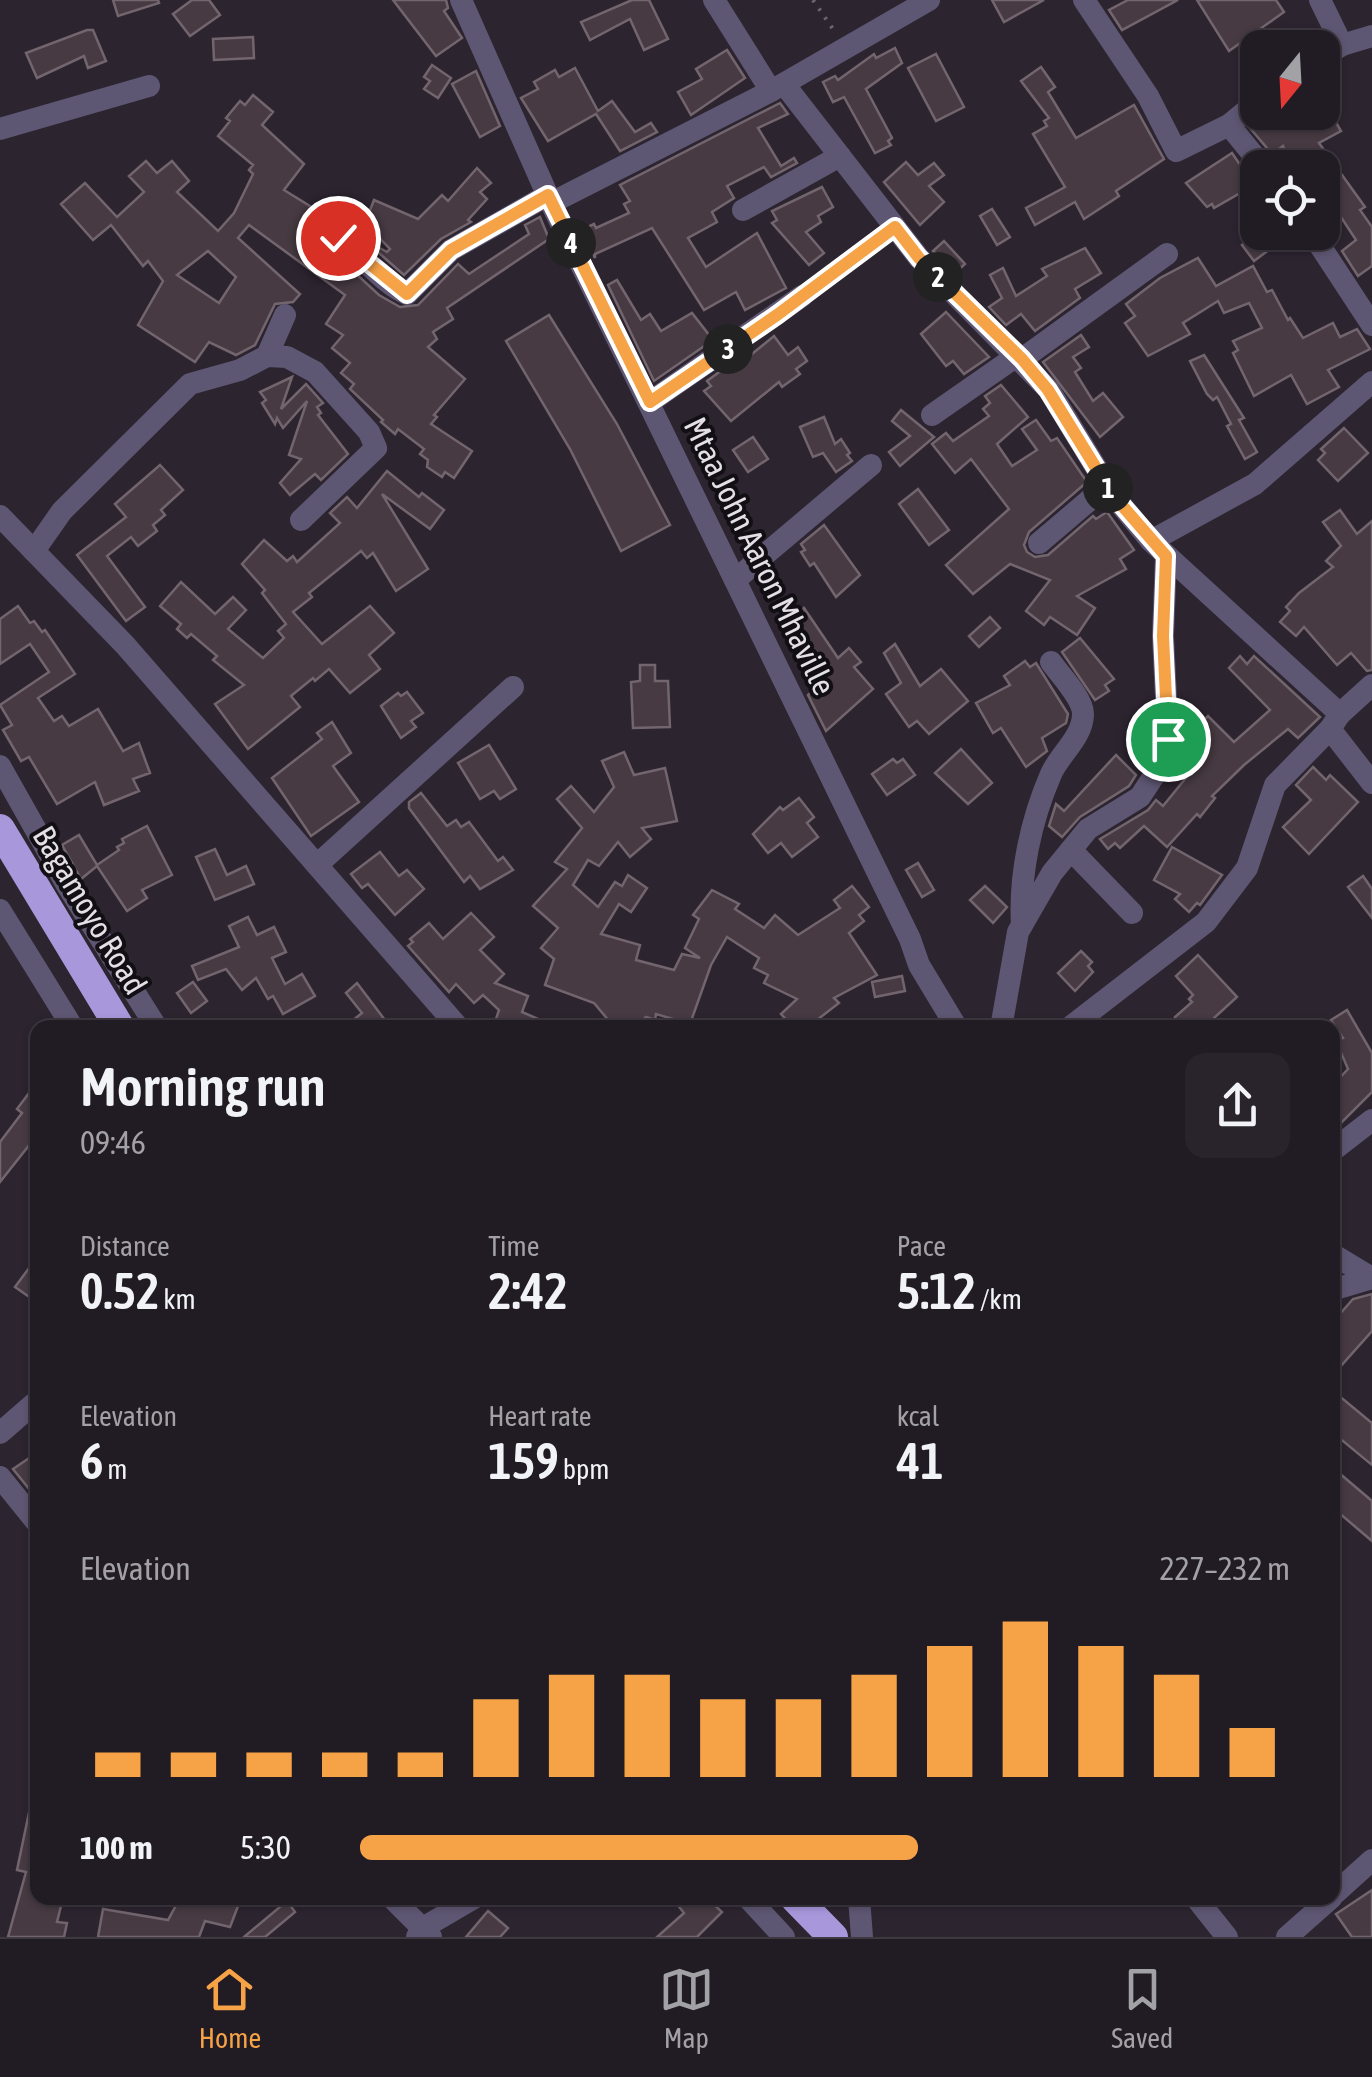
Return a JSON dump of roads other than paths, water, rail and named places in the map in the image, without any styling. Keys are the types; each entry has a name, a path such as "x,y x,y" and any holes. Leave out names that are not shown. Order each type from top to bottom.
{"highway":[{"name":"Bagamoyo Road","path":"0,829 115,1020"},
{"path":"802,1905 833,1937"}],"street":[{"name":"Mtaa John Aaron Mhaville","path":"461,0 550,199 910,939 918,965 952,1020"},
{"path":"714,0 778,88 840,156 919,258 1020,357 1065,412 1106,486 1158,549 1335,722 1372,783"},
{"path":"338,238 407,294 451,250 778,88 929,0"},
{"path":"1084,0 1148,96 1176,150 1240,116"},
{"path":"1320,0 1327,30"},
{"path":"1340,49 1372,36"},
{"path":"0,129 150,86"},
{"path":"1229,125 1249,150"},
{"path":"744,210 840,156"},
{"path":"1322,250 1372,325"},
{"path":"932,415 1167,254"},
{"path":"650,402 802,296"},
{"path":"267,356 285,315"},
{"path":"34,552 62,511 190,384 240,370 267,356 287,358 314,372 370,432 376,448 301,520"},
{"path":"1158,549 1255,484 1372,382"},
{"path":"734,580 872,465"},
{"path":"1040,543 1106,486"},
{"path":"0,516 125,646 452,1020"},
{"path":"1022,924 1088,829 1140,797 1156,771 1168,739 1158,549"},
{"path":"1003,1020 1022,924 1020,891 1037,810 1052,770 1082,720 1083,709 1051,662"},
{"path":"1079,1020 1206,922 1248,868 1276,785 1372,686"},
{"path":"318,865 512,687"},
{"path":"0,766 68,887 152,1020"},
{"path":"1072,850 1132,913"},
{"path":"0,910 68,1020"},
{"path":"1340,1144 1372,1120"},
{"path":"1340,1259 1372,1278"},
{"path":"1340,1288 1372,1278"},
{"path":"0,1434 30,1407"},
{"path":"0,1477 30,1514"},
{"path":"1340,1890 1372,1860"},
{"path":"398,1905 423,1934 464,1905"},
{"path":"754,1905 784,1937"},
{"path":"860,1905 862,1937"},
{"path":"1202,1905 1228,1937"},
{"path":"1287,1937 1323,1905"}]}
